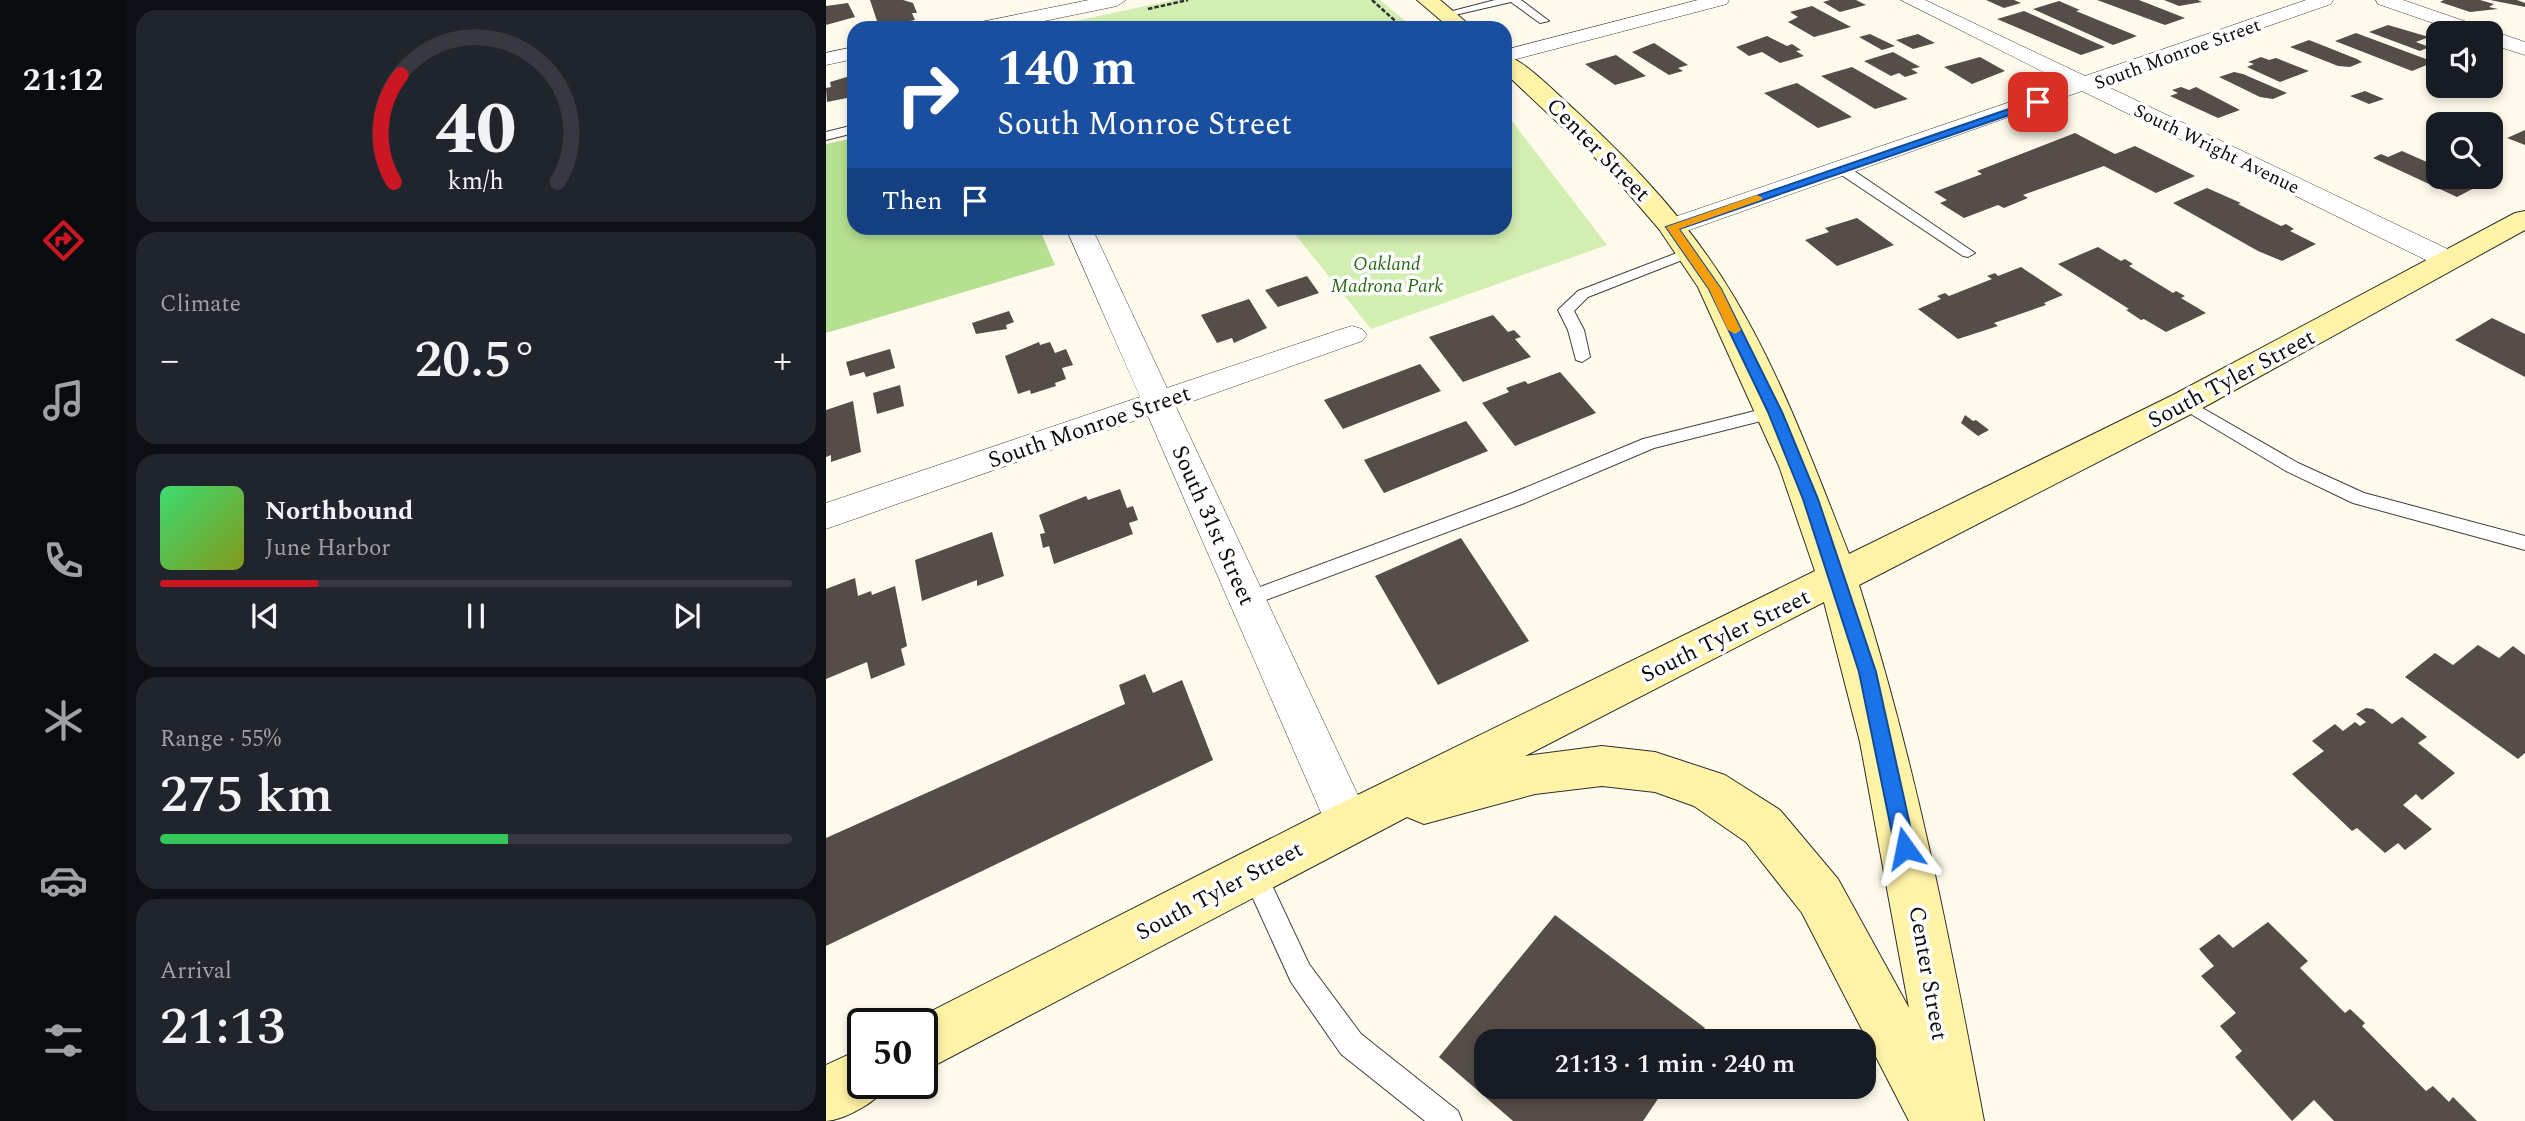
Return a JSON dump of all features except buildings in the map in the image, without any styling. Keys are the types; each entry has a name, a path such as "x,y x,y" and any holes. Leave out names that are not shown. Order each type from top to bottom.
{"main road":[{"path":"1427,0 1454,21"},
{"name":"Center Street","path":"1512,68 1600,144 1637,183 1672,227 1715,289 1775,412 1839,579 1867,672 1922,924 1955,1121"},
{"name":"South Tyler Street","path":"938,1037 1348,822 1839,579 2185,403 2525,219"},
{"path":"1348,822 1535,774 1602,766 1655,772 1709,790 1763,826 1820,896 1861,968 1940,1121"},
{"path":"826,1095 847,1084"}],"street":[{"path":"992,21 1117,0"},
{"path":"1512,54 1720,0"},
{"name":"South Wright Avenue","path":"1910,0 2448,260"},
{"name":"South Monroe Street","path":"1672,227 2087,85 2324,0"},
{"path":"2385,0 2445,21"},
{"path":"2503,41 2525,49"},
{"path":"826,59 847,54"},
{"name":"South 31st Street","path":"1082,235 1348,822"},
{"name":"South Monroe Street","path":"826,516 1352,335"}],"lane":[{"path":"1446,15 1508,0"},
{"path":"1515,0 1544,21"},
{"path":"826,135 847,130"},
{"path":"1842,169 1968,253"},
{"path":"1582,356 1576,330 1566,310 1583,295 1690,252"},
{"path":"2185,403 2292,467 2359,498 2525,543"},
{"path":"1248,600 1516,499 1649,443 1775,412"},
{"path":"1253,872 1300,973 1351,1044 1448,1121"}],"path":[{"path":"1371,0 1396,21"}],"green space":[{"path":"1174,0 1380,0 1406,21 1075,21"},
{"name":"Oakland Madrona Park","path":"1512,121 1607,245 1371,329 1296,235 1512,235"},
{"path":"847,140 847,235 1042,235 1055,265 826,333 826,144"}],"slow traffic":[{"path":"1735,330 1715,289 1672,227 1757,198"}],"route":[{"path":"1905,848 1867,672 1839,579 1810,499 1775,412 1715,289 1672,227 2038,102"}]}
